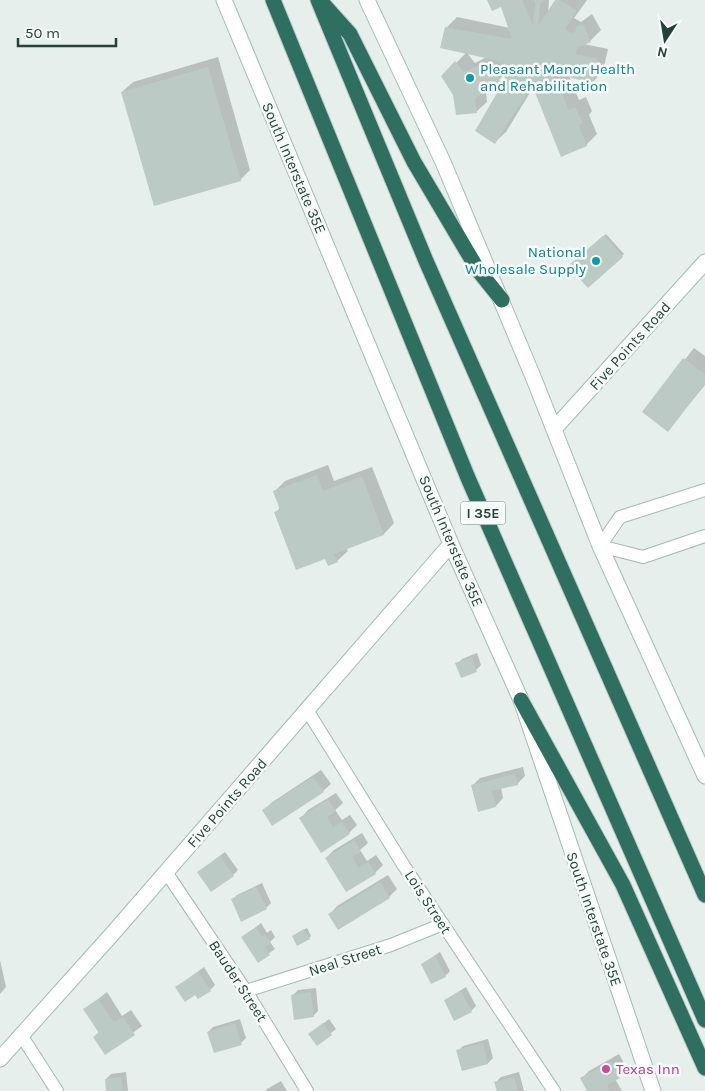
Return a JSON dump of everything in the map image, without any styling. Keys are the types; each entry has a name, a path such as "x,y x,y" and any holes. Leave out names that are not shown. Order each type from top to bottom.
{"highway":[{"name":"I 35E","path":"273,0 468,478 705,1020"},
{"path":"318,0 350,34 414,162 478,270 502,300"},
{"path":"318,0 430,270 705,895"},
{"path":"521,700 623,884 705,1068"}],"main road":[{"name":"South Interstate 35E","path":"224,0 452,544 521,700 653,1091"},
{"path":"367,0 443,162 502,300 600,546 705,776"},
{"name":"Five Points Road","path":"554,429 705,262"},
{"name":"Five Points Road","path":"0,1059 452,544"}],"street":[{"path":"705,490 620,517 600,546 643,557 705,536"},
{"name":"Lois Street","path":"307,710 443,924 554,1091"},
{"name":"Bauder Street","path":"166,872 246,991 307,1091"},
{"name":"Neal Street","path":"246,991 391,945 443,924"},
{"path":"22,1035 57,1091"}],"building":[{"name":"Pleasant Manor Health and Rehabilitation","path":"487,0 522,0 533,25 535,3 533,0 545,0 540,4 538,26 555,0 560,0 577,11 565,29 571,33 576,31 575,27 582,24 585,28 591,42 577,48 576,54 598,59 593,83 556,74 554,76 569,110 575,107 583,123 579,125 587,146 561,157 532,85 495,144 475,131 505,79 504,73 498,76 500,82 491,86 492,89 475,98 477,113 456,115 453,95 441,76 455,61 464,72 482,64 484,69 492,65 494,70 501,67 499,61 440,48 445,27 512,39 501,7 492,11"},
{"path":"208,67 241,181 154,206 121,92"},
{"name":"National Wholesale Supply","path":"604,235 623,257 588,288 568,266"},
{"path":"683,358 705,374 705,384 668,432 642,412"},
{"path":"317,475 323,491 362,476 384,535 334,554 338,562 328,566 325,559 296,570 274,512 280,510 273,491"},
{"path":"472,657 477,672 461,678 455,663"},
{"path":"515,774 518,785 492,791 496,807 478,812 471,785"},
{"path":"313,777 324,792 272,826 262,810"},
{"path":"328,799 336,811 327,817 333,827 342,822 350,834 321,853 299,818"},
{"path":"354,840 361,852 352,857 359,868 368,862 376,874 346,892 325,858"},
{"path":"220,856 234,876 211,892 197,872"},
{"path":"380,882 390,898 338,930 328,914"},
{"path":"256,887 267,909 241,922 231,899"},
{"path":"256,927 262,937 265,934 271,943 265,947 270,955 258,963 241,937"},
{"path":"304,929 310,939 297,946 292,936"},
{"path":"435,956 446,977 431,984 421,964"},
{"path":"198,972 211,991 198,999 195,995 185,1002 175,987"},
{"path":"461,991 472,1012 454,1021 444,1000"},
{"path":"311,992 314,1017 294,1020 291,995"},
{"path":"98,999 114,1022 123,1017 135,1035 105,1055 93,1037 99,1033 83,1009"},
{"path":"235,1023 242,1045 214,1053 207,1032"},
{"path":"323,1023 332,1035 317,1046 308,1034"},
{"path":"483,1043 488,1064 462,1071 456,1050"},
{"name":"Texas Inn","path":"611,1061 620,1078 607,1085 610,1091 587,1091 580,1078"},
{"path":"121,1077 123,1091 106,1091 105,1079"},
{"path":"514,1077 518,1091 497,1091 494,1082"}],"place":[{"name":"Pleasant Manor Health and Rehabilitation","path":"470,78"},
{"name":"National Wholesale Supply","path":"596,261"},
{"name":"Texas Inn","path":"606,1069"}]}
